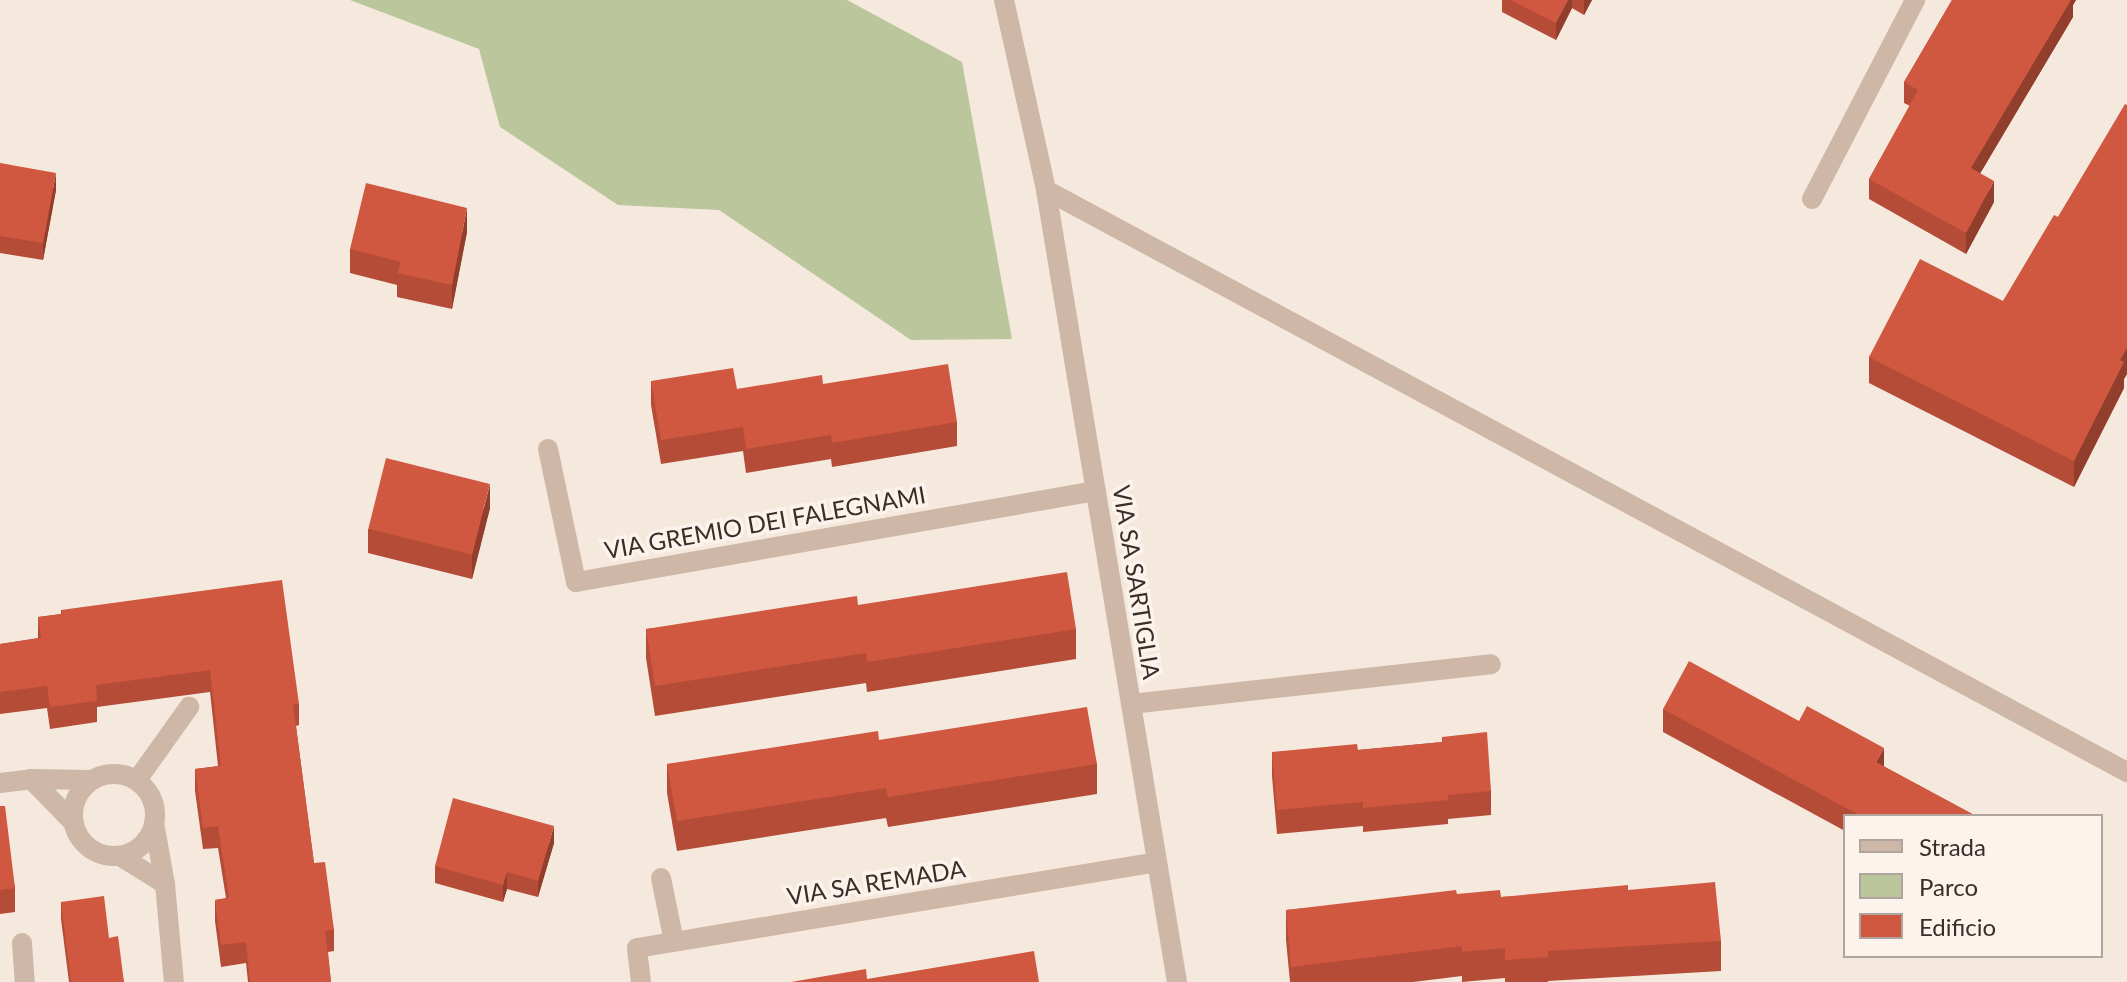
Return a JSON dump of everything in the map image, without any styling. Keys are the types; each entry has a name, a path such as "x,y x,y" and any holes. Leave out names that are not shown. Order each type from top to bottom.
{"street":[{"name":"VIA SA SARTIGLIA","path":"1004,0 1046,190 1177,982"},
{"path":"1812,199 1915,0"},
{"path":"1046,190 2127,772"},
{"name":"VIA GREMIO DEI FALEGNAMI","path":"548,449 576,582 1096,491"},
{"path":"1131,704 1491,664"},
{"path":"137,780 189,707"},
{"path":"0,783 31,779 91,780 104,775 122,775 137,780 148,792 154,809 165,884 174,982"},
{"path":"31,779 73,822"},
{"path":"91,780 79,792 73,807 73,822 79,838 91,849 106,856 120,856 137,849 147,839 154,823"},
{"path":"120,856 165,884"},
{"name":"VIA SA REMADA","path":"641,982 637,948 1157,862"},
{"path":"661,878 674,942"},
{"path":"22,943 25,982"}],"green space":[{"path":"350,0 847,0 962,62 1012,339 911,340 719,210 618,205 500,127 479,49"}],"building":[{"path":"1511,0 1568,0 1556,23"},
{"path":"1952,0 2071,0 1971,168 1994,181 1966,233 1869,179 1918,90 1904,82"},
{"path":"2125,104 2127,348 2120,360 2124,362 2074,461 1869,357 1920,259 2003,301 2054,215 2058,217"},
{"path":"0,163 56,173 43,243 0,236"},
{"path":"366,183 467,208 452,285 397,273 401,262 350,249"},
{"path":"948,364 957,422 832,443 831,435 746,449 743,427 661,440 651,381 733,368 737,389 822,375 823,384"},
{"path":"386,458 490,484 472,555 368,529"},
{"path":"1067,572 1076,629 867,662 866,653 655,686 646,629 857,596 858,605"},
{"path":"282,580 299,704 293,704 314,863 325,862 334,930 325,931 331,982 250,982 246,942 221,945 215,900 229,898 218,826 203,828 195,769 221,766 210,670 96,685 97,701 50,707 47,686 0,692 0,644 41,638 38,617 62,614 61,610"},
{"path":"1689,661 1799,721 1807,706 1884,748 1876,762 1972,814 1857,814 1663,709"},
{"path":"1087,707 1097,764 888,797 886,788 677,821 667,764 878,731 879,740"},
{"path":"1487,732 1491,791 1448,795 1448,800 1363,808 1363,802 1277,810 1272,752 1357,744 1358,750 1443,742 1442,737"},
{"path":"453,798 554,826 538,881 507,872 503,885 435,866"},
{"path":"0,806 5,806 15,888 0,890"},
{"path":"1715,882 1721,941 1548,951 1548,957 1505,960 1505,948 1462,952 1462,946 1291,967 1286,910 1456,890 1457,894 1500,890 1501,897 1628,885 1628,890"},
{"path":"104,896 109,938 118,936 124,982 71,982 61,902"},
{"path":"1034,951 1039,982 791,982 866,969 867,979"}]}
